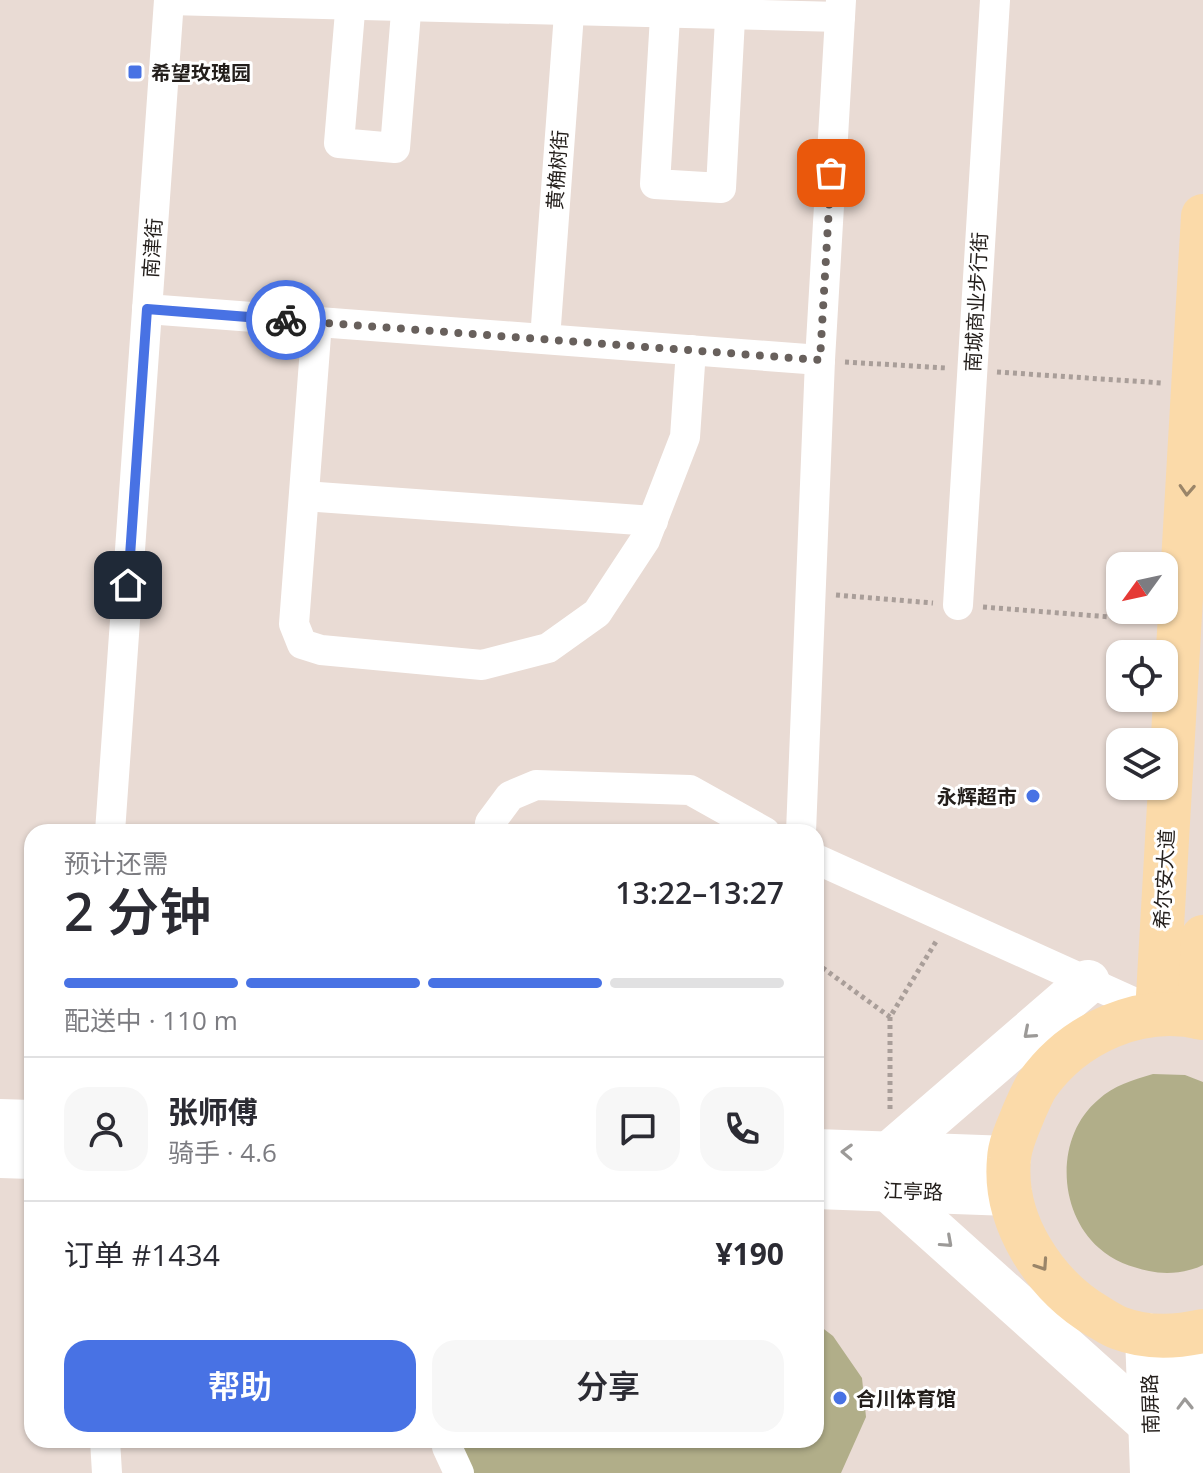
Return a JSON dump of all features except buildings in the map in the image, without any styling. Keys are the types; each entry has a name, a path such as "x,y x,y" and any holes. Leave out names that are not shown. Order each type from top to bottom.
{"main road":[{"name":"希尔安大道","path":"1157,1013 1203,216"},
{"path":"1178,1334 1118,1328 1080,1306 1044,1271 1020,1227 1009,1176 1017,1130 1036,1086 1068,1050 1110,1025 1157,1013 1201,1017 1203,937"}],"street":[{"path":"169,0 840,8 820,360 801,824"},
{"name":"南津街","path":"111,824 169,0"},
{"name":"南城商业步行街","path":"958,605 995,0"},
{"path":"351,2 339,143 395,148 407,3"},
{"name":"黄桷树街","path":"545,339 569,5"},
{"path":"665,6 655,184 721,188 731,7"},
{"path":"147,309 820,360"},
{"path":"317,322 294,624 302,644 321,650 482,665 548,648 597,613 645,540 685,437 691,350"},
{"path":"304,496 653,521"},
{"path":"490,824 510,796 536,785 690,790 751,824"},
{"path":"824,863 1157,1013"},
{"path":"1088,982 889,1172 1151,1425"},
{"path":"0,1121 24,1122"},
{"name":"江亭路","path":"824,1153 889,1172"},
{"path":"0,1156 24,1157"},
{"name":"江亭路","path":"824,1185 889,1172 1009,1176"},
{"name":"南屏路","path":"1152,1473 1151,1425 1178,1334"},
{"name":"南屏路","path":"1178,1334 1186,1473"},
{"path":"105,1448 107,1473"},
{"path":"447,1448 459,1473"}],"path":[{"path":"820,360 1193,385"},
{"path":"811,593 1179,623"},
{"path":"889,1172 890,1017 950,919"},
{"path":"824,969 890,1017"}],"shaded area":[{"path":"1153,1074 1185,1075 1203,1082 1203,1265 1190,1270 1156,1272 1136,1268 1104,1253 1085,1232 1069,1194 1068,1153 1084,1115 1111,1090"},
{"name":"合川体育馆","path":"824,1329 833,1336 862,1378 866,1417 841,1473 459,1473 449,1448 824,1448"}],"way so far":[{"path":"286,320 820,360 831,173"}],"place":[{"name":"希望玫瑰园","path":"135,72"},
{"name":"永辉超市","path":"1033,796"},
{"name":"合川体育馆","path":"840,1398"}],"route":[{"path":"128,585 147,309 286,320"}]}
